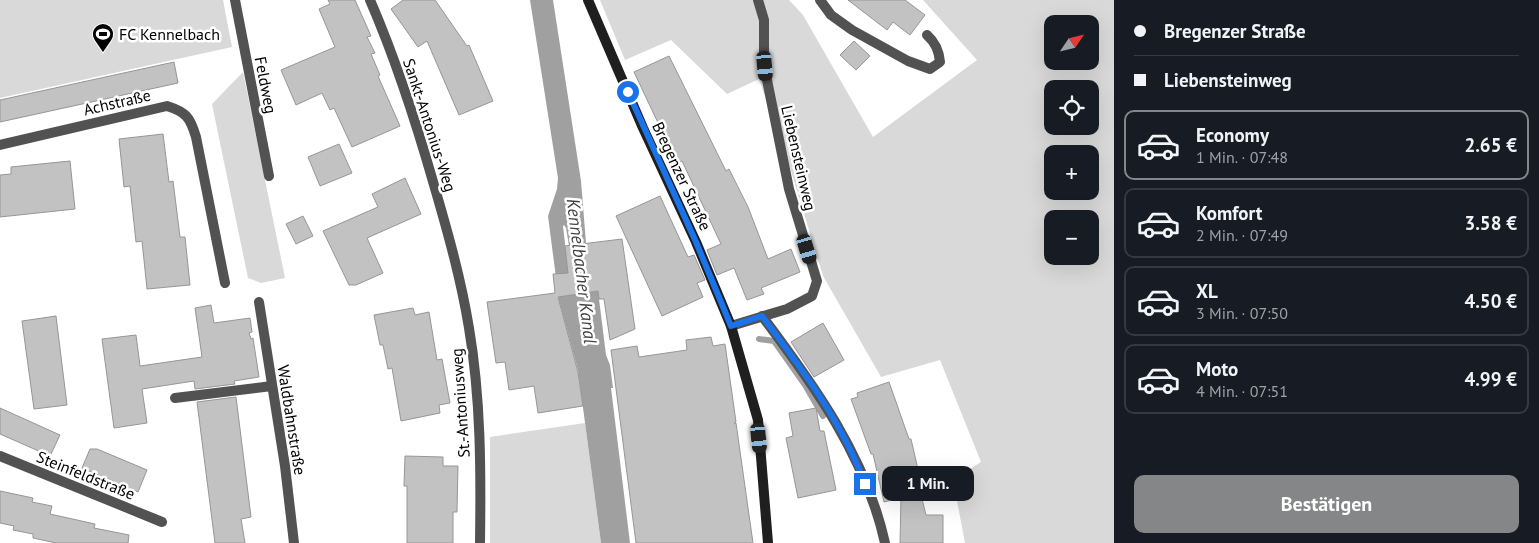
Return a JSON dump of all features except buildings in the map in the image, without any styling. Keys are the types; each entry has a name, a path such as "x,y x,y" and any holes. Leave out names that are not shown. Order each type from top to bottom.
{"main road":[{"name":"Bregenzer Straße","path":"588,0 643,128 696,242 731,326 758,420 768,543"}],"street":[{"name":"Feldweg","path":"235,0 269,176"},
{"name":"Sankt-Antonius-Weg","path":"370,0 415,120 456,262"},
{"name":"Liebensteinweg","path":"731,326 787,309 812,296 817,281 789,189 767,80 764,51 764,20 758,0"},
{"path":"820,0 831,15 852,30 908,61 930,69 940,62 939,52 927,35"},
{"name":"Achstraße","path":"0,145 167,106 182,111 192,122 196,137 225,283"},
{"name":"St.-Antoniusweg","path":"456,262 470,330 476,382 480,457 480,543"},
{"name":"Waldbahnstraße","path":"259,302 285,466 294,543"},
{"path":"762,316 796,360 829,410 857,462 880,520 885,543"},
{"path":"175,398 272,386"},
{"name":"Steinfeldstraße","path":"0,456 162,522"}],"shaded area":[{"name":"FC Kennelbach","path":"0,0 223,0 232,47 0,98"},
{"path":"530,0 553,0 581,181 586,243 569,246 566,228 563,226 571,295 598,291 606,355 610,365 613,388 611,388 630,543 601,543 578,370 559,300 552,247 548,216 557,189 558,178"},
{"path":"600,0 789,0 803,15 873,137 977,60 923,0 1114,0 1114,543 965,543 953,480 981,462 940,360 881,377 823,276 792,174 759,79 727,94 671,40 625,60"},
{"path":"243,72 285,278 261,283 248,278 212,104"},
{"path":"585,423 601,543 490,543 490,437"}],"waterway":[{"path":"759,339 774,341 805,385 823,416"}],"place":[{"name":"FC Kennelbach","path":"103,53"}],"route":[{"path":"628,92 696,242 731,326 762,316 796,360 829,410 857,462 865,484"}],"water label":[{"name":"Kennelbacher Kanal","path":"582,271"}]}
